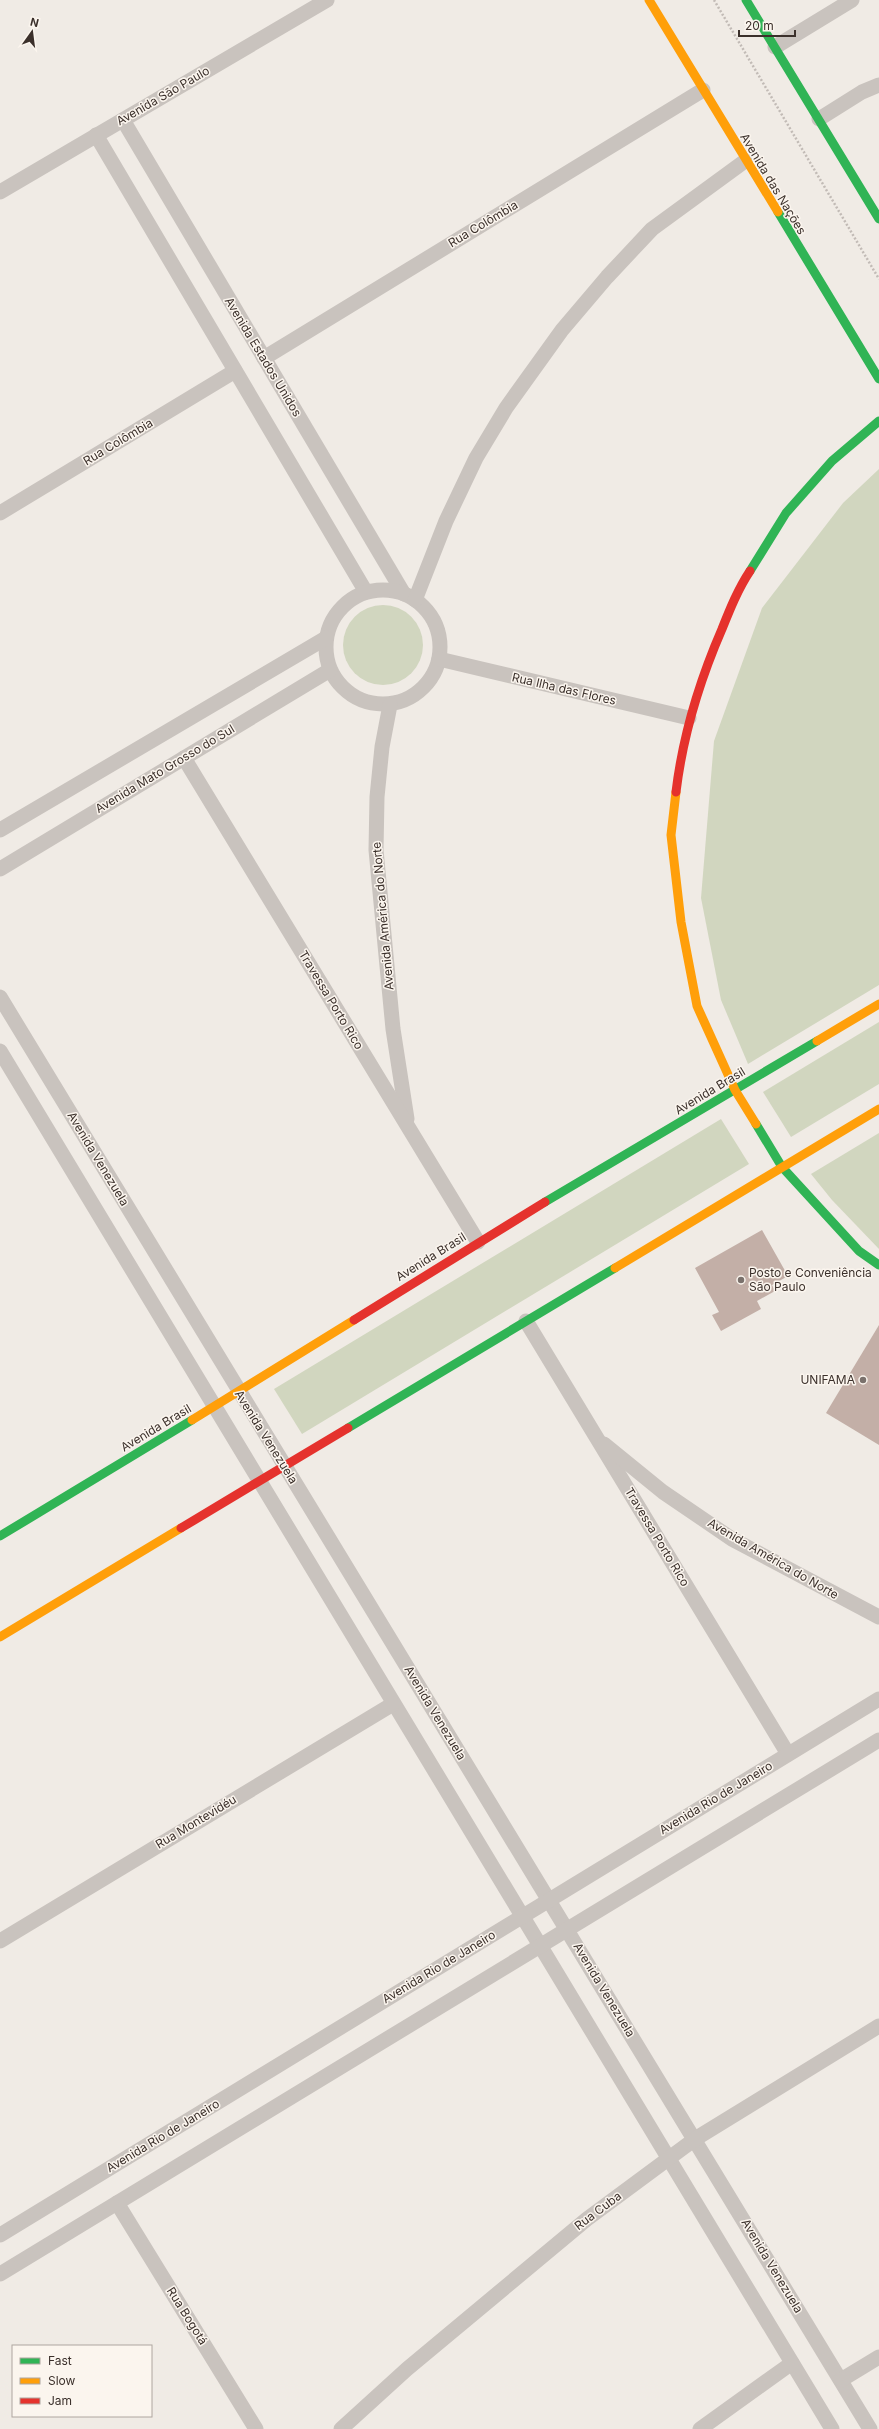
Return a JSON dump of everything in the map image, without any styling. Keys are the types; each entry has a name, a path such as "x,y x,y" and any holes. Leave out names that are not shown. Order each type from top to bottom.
{"main road":[{"name":"Avenida das Nações","path":"649,0 745,161 879,379"},
{"path":"746,0 879,219"},
{"path":"879,421 832,460 786,513 740,587 704,670 689,718 681,751 671,835 681,922 697,1006 735,1090 782,1166 859,1251 879,1265"},
{"name":"Avenida Brasil","path":"0,1536 239,1392 478,1242 879,1004"},
{"path":"0,1637 879,1109"}],"street":[{"name":"Avenida São Paulo","path":"0,192 327,0"},
{"path":"775,47 852,0"},
{"path":"819,119 862,92 879,85"},
{"name":"Rua Colômbia","path":"264,358 703,90"},
{"name":"Avenida Estados Unidos","path":"123,120 264,358 410,597"},
{"path":"96,135 366,592"},
{"path":"410,597 476,458 506,408 562,330 652,229 745,161"},
{"name":"Rua Colômbia","path":"0,513 235,371"},
{"path":"380,590 410,597 423,606 434,621 440,640 439,659 433,676 422,690 407,700 390,704 373,704 358,699 344,690 330,670 325,652 326,638 330,622 339,609 352,599 366,592 380,590"},
{"path":"0,830 326,638"},
{"name":"Rua llha das Flores","path":"439,659 689,718"},
{"name":"Avenida Mato Grosso do Sul","path":"0,869 330,670"},
{"name":"Avenida América do Norte","path":"390,704 382,747 377,797 376,850 392,1029 408,1127"},
{"name":"Travessa Porto Rico","path":"184,758 478,1242"},
{"name":"Avenida Venezuela","path":"0,997 870,2429"},
{"path":"0,1051 832,2429"},
{"name":"Travessa Porto Rico","path":"526,1321 788,1754"},
{"name":"Avenida América do Norte","path":"596,1437 663,1492 732,1538 879,1617"},
{"name":"Avenida Rio de Janeiro","path":"0,2235 879,1699"},
{"name":"Rua Montevidéu","path":"0,1941 393,1704"},
{"path":"0,2274 879,1740"},
{"name":"Rua Cuba","path":"341,2429 407,2368 574,2229 695,2139 879,2026"},
{"name":"Rua Bogotá","path":"117,2203 256,2429"},
{"path":"841,2380 879,2357"},
{"path":"700,2429 792,2363"}],"path":[{"path":"714,0 879,279"}],"green space":[{"path":"879,469 879,985 748,1064 721,1000 701,898 714,741 762,608 843,503"},
{"path":"383,605 398,608 411,617 420,630 423,645 420,660 411,673 398,682 383,685 368,682 355,673 346,660 343,645 346,630 355,617 368,608"},
{"path":"879,1022 879,1084 791,1137 763,1092"},
{"path":"721,1119 749,1164 302,1434 274,1389"},
{"path":"879,1133 879,1249 832,1200 811,1174"}],"building":[{"name":"Posto e Conveniência São Paulo","path":"762,1230 788,1276 772,1285 775,1291 757,1301 761,1309 721,1331 712,1315 719,1312 695,1268"},
{"name":"UNIFAMA","path":"879,1325 879,1445 826,1413"}],"traffic: fast":[{"path":"746,0 879,219"},
{"path":"778,212 879,379"},
{"path":"750,571 786,513 832,461 879,421"},
{"path":"545,1202 817,1041"},
{"path":"756,1124 782,1167 859,1251 879,1265"},
{"path":"348,1428 615,1268"},
{"path":"0,1536 192,1420"}],"traffic: slow":[{"path":"649,0 778,212"},
{"path":"676,792 671,835 681,922 697,1006 735,1090 756,1124"},
{"path":"817,1041 879,1004"},
{"path":"615,1268 879,1109"},
{"path":"192,1420 354,1320"},
{"path":"0,1637 181,1528"}],"traffic: jam":[{"path":"676,792 683,750 699,689 731,607 750,571"},
{"path":"354,1320 545,1202"},
{"path":"181,1528 348,1428"}],"place":[{"name":"Posto e Conveniência São Paulo","path":"741,1280"},
{"name":"UNIFAMA","path":"863,1380"}]}
